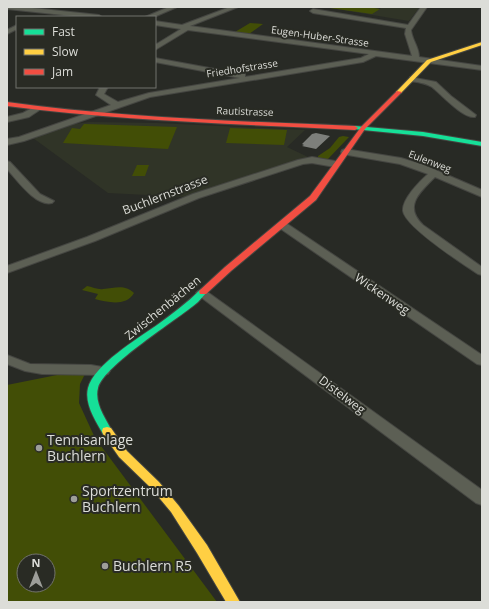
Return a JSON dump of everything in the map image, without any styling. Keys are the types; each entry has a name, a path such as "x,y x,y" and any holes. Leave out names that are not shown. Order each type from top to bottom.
{"street":[{"path":"44,16 70,7"},
{"path":"151,16 174,7"},
{"path":"156,47 186,27 235,7"},
{"path":"321,7 310,12 409,27"},
{"path":"415,59 416,53 407,33 409,27 424,7"},
{"path":"7,8 56,11 92,16"},
{"name":"Eugen-Huber-Strasse","path":"156,23 482,68"},
{"path":"7,33 16,28"},
{"path":"429,61 482,43"},
{"name":"Friedhofstrasse","path":"7,142 21,139 115,105 160,92 363,60 374,54"},
{"path":"156,60 242,75 247,78"},
{"name":"Zwischenbächen","path":"234,602 202,549 175,509 155,486 123,454 98,418 94,406 93,388 98,377 114,361 170,320 234,264 282,225 318,191 335,164 363,128 413,79 429,61"},
{"path":"413,79 433,84 448,98 472,115"},
{"path":"104,88 100,95 115,105 112,109 120,117"},
{"name":"Rautistrasse","path":"7,104 88,115 363,128 432,135 482,144"},
{"path":"7,120 26,115 37,109"},
{"name":"Eulenweg","path":"345,152 401,161 421,167 482,194"},
{"name":"Buchlernstrasse","path":"7,270 91,239 196,196 301,162 312,160 335,164"},
{"path":"7,164 37,196 49,201"},
{"path":"434,173 428,177 408,203 408,211 411,219 419,227 482,272"},
{"name":"Wickenweg","path":"282,225 482,361"},
{"name":"Distelweg","path":"202,293 482,499"},
{"path":"7,359 24,368 38,370 89,369 103,371"}],"shaded area":[{"path":"368,7 380,9 382,7 420,7 409,21 330,8"},
{"path":"90,122 157,123 305,130 287,147 308,157 188,197 108,193 33,138 74,124"}],"green space":[{"path":"368,7 380,9 372,14 330,8"},
{"path":"250,23 263,24 249,34 235,32"},
{"path":"84,124 177,127 168,149 63,143 72,128 80,129"},
{"path":"230,128 287,130 284,145 226,143"},
{"path":"339,137 349,137 328,159 318,159 318,156 330,148"},
{"path":"137,165 149,165 145,176 132,176"},
{"path":"87,286 97,289 116,287 127,288 134,293 131,297 121,302 105,301 95,299 98,294 82,290"},
{"name":"Sportzentrum Buchlern","path":"77,371 86,372 80,384 79,403 95,438 217,602 7,602 7,385"}],"building":[{"path":"316,133 330,136 316,149 302,146 304,145 302,144 312,134"}],"traffic: fast":[{"path":"355,128 423,134 482,144"},
{"path":"107,431 94,405 92,394 97,379 114,361 181,311 203,292"}],"traffic: slow":[{"path":"399,92 429,61 482,43"},
{"path":"107,431 123,454 155,485 175,509 202,549 233,602"}],"traffic: jam":[{"path":"203,292 228,269 313,198 363,128 399,92"},
{"path":"7,104 66,112 125,117 355,128"}],"place":[{"name":"Tennisanlage Buchlern","path":"39,448"},
{"name":"Sportzentrum Buchlern","path":"74,499"},
{"name":"Buchlern R5","path":"105,566"}]}
